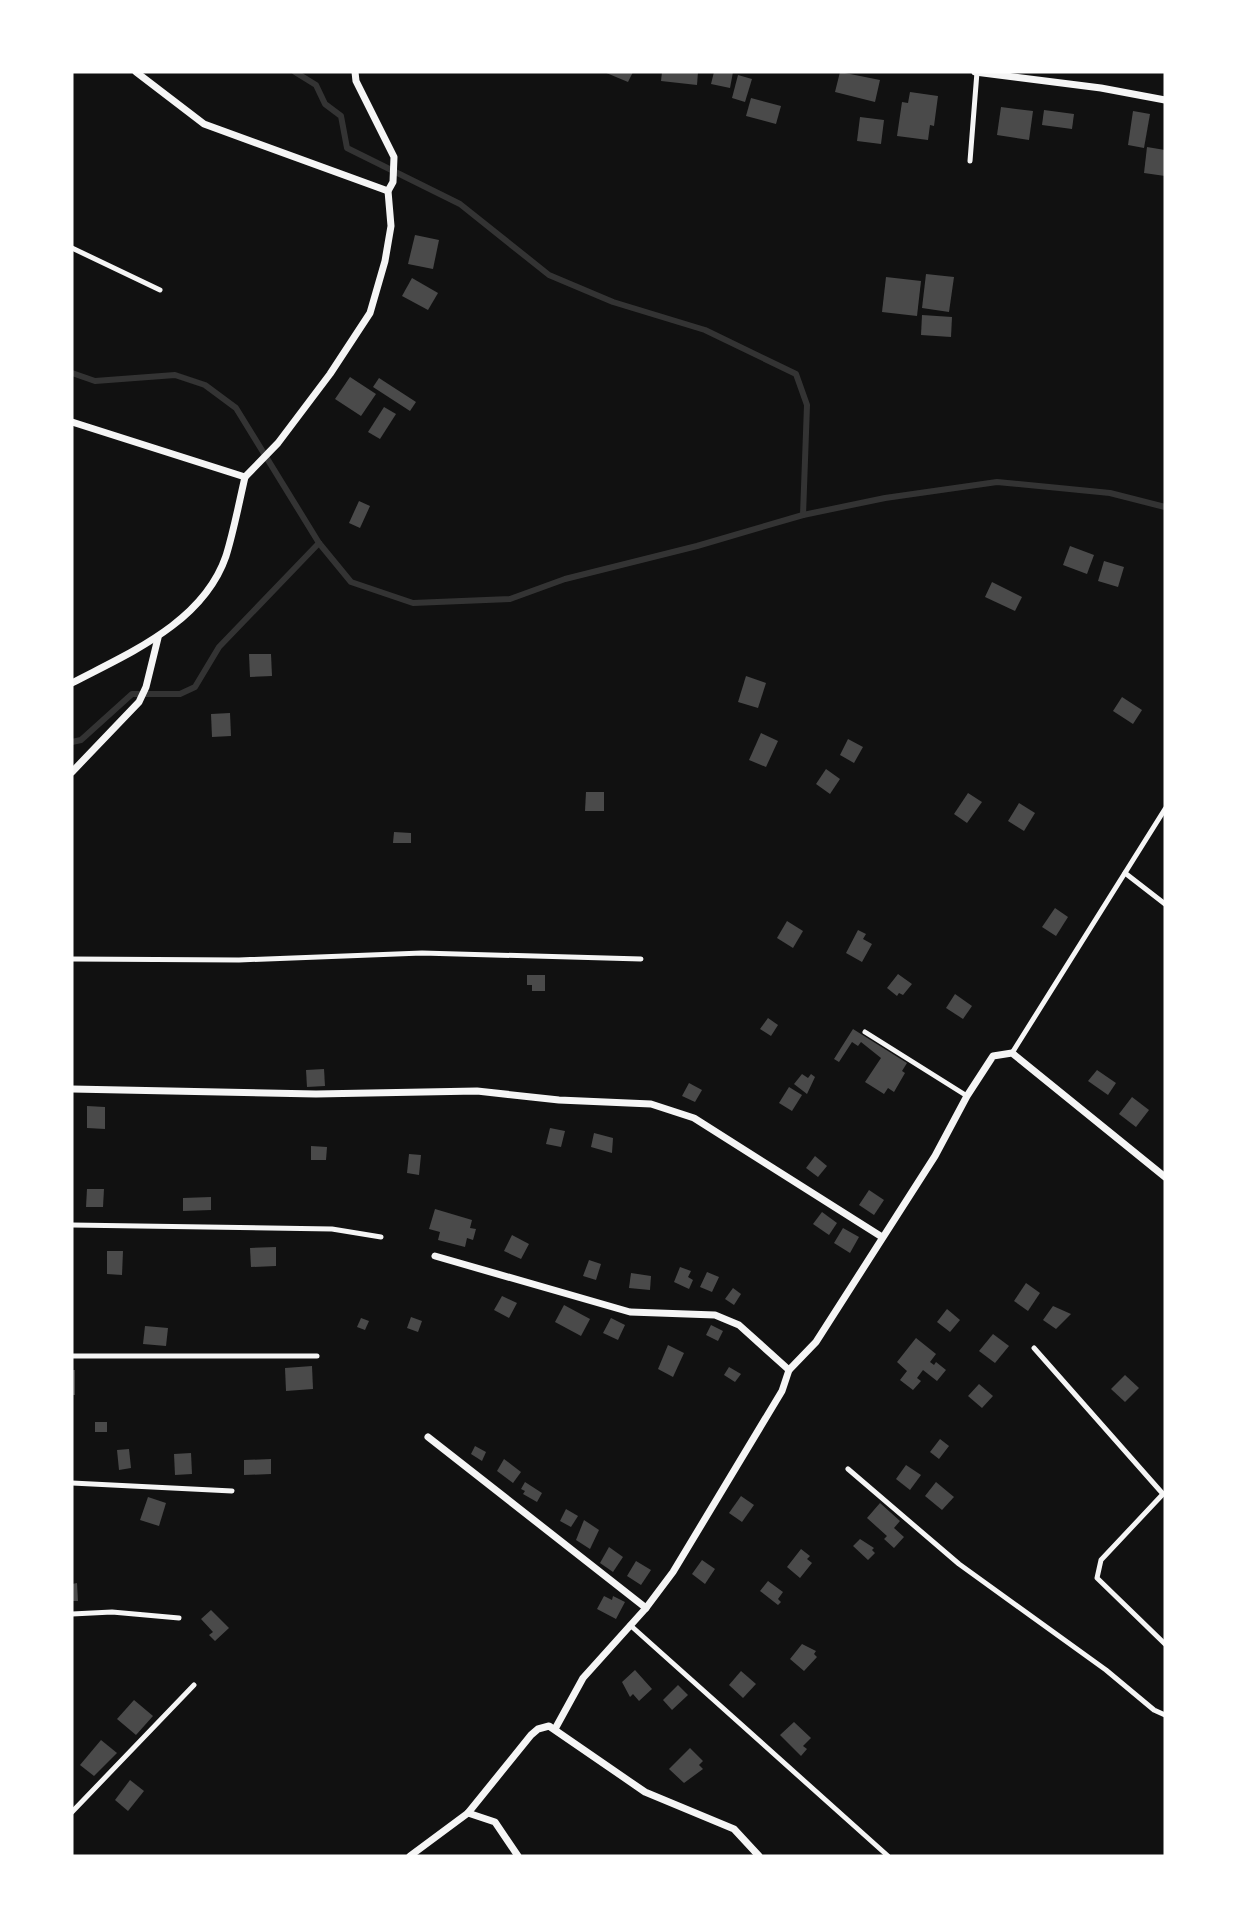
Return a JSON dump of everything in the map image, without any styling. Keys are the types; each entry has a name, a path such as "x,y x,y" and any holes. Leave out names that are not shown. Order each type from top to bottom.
{"street":[{"path":"136,72 204,124 388,191"},
{"path":"72,683 158,638 201,599 225,558 245,477 278,443 330,374 370,313 391,226 388,191 393,182 394,157 356,81 355,72"},
{"path":"976,72 1101,88 1165,100"},
{"path":"72,422 245,477"},
{"path":"72,772 139,702 146,687 158,638"},
{"path":"555,1729 583,1678 646,1608 683,1556 782,1391 789,1370 816,1342 935,1156 967,1096 993,1056 1012,1053 1165,1177"},
{"path":"72,1088 316,1094 477,1091 559,1100 651,1104 694,1118 882,1237"},
{"path":"435,1256 630,1312 715,1315 739,1325 789,1370"},
{"path":"428,1437 646,1608"},
{"path":"410,1856 468,1813 531,1735 543,1727 555,1729 645,1792 728,1825 759,1856"},
{"path":"468,1813 495,1822 518,1856"}],"lane":[{"path":"970,161 976,72"},
{"path":"72,248 160,290"},
{"path":"1012,1053 1165,809"},
{"path":"1125,873 1165,904"},
{"path":"72,959 226,960 422,953 641,959"},
{"path":"865,1032 967,1096"},
{"path":"72,1226 332,1229 381,1237"},
{"path":"1034,1348 1163,1494 1101,1560 1097,1578 1165,1644"},
{"path":"72,1356 317,1356"},
{"path":"848,1469 959,1564 1107,1670 1154,1710 1165,1715"},
{"path":"72,1483 232,1491"},
{"path":"72,1614 122,1613 178,1618"},
{"path":"629,1625 888,1856"},
{"path":"72,1812 194,1685"}],"building":[{"path":"604,72 633,72 628,82"},
{"path":"662,72 698,72 697,85 661,81"},
{"path":"714,72 733,72 730,88 711,84"},
{"path":"840,72 880,80 875,102 835,92"},
{"path":"738,75 752,79 745,102 732,98"},
{"path":"910,92 938,96 934,126 930,125 928,140 897,136 902,102 908,103"},
{"path":"751,98 781,106 776,124 746,116"},
{"path":"1001,107 1033,111 1029,140 997,135"},
{"path":"1044,110 1074,114 1072,129 1042,125"},
{"path":"1133,111 1150,114 1144,148 1128,145"},
{"path":"860,117 884,120 881,144 857,141"},
{"path":"1147,147 1165,150 1165,176 1144,173"},
{"path":"415,235 439,240 433,269 408,264"},
{"path":"926,274 954,277 949,312 922,308"},
{"path":"886,277 921,281 917,316 882,312"},
{"path":"412,278 438,293 428,310 402,296"},
{"path":"922,315 952,317 951,337 921,335"},
{"path":"350,377 376,394 361,416 335,399"},
{"path":"379,378 416,402 410,411 373,387"},
{"path":"384,407 396,414 380,439 368,432"},
{"path":"359,501 370,506 360,528 349,523"},
{"path":"1070,546 1094,555 1087,574 1063,565"},
{"path":"1104,561 1124,567 1118,587 1098,581"},
{"path":"992,582 1022,597 1015,611 985,597"},
{"path":"249,654 271,654 272,676 250,677"},
{"path":"746,676 766,683 758,708 738,702"},
{"path":"1122,697 1142,710 1133,724 1113,711"},
{"path":"230,713 231,736 212,737 211,714"},
{"path":"761,733 778,741 766,767 749,760"},
{"path":"848,739 863,747 854,763 840,755"},
{"path":"826,769 840,779 830,794 816,784"},
{"path":"586,792 604,792 604,811 585,811"},
{"path":"968,793 982,802 967,823 954,814"},
{"path":"1019,803 1035,813 1024,831 1008,821"},
{"path":"394,832 411,833 411,843 393,843"},
{"path":"1055,908 1068,917 1056,936 1042,927"},
{"path":"787,921 803,931 793,948 777,938"},
{"path":"858,930 866,934 863,939 872,944 862,962 846,953"},
{"path":"898,974 912,984 903,995 899,993 897,996 887,988"},
{"path":"527,975 545,975 545,991 532,991 532,985 527,985"},
{"path":"955,994 972,1006 963,1019 946,1008"},
{"path":"768,1018 778,1025 771,1036 760,1029"},
{"path":"853,1029 907,1063 902,1071 905,1073 894,1092 888,1088 884,1094 865,1082 881,1058 861,1042 858,1046 852,1042 839,1062 834,1059"},
{"path":"324,1069 325,1086 307,1087 306,1070"},
{"path":"1097,1070 1116,1083 1108,1095 1088,1081"},
{"path":"802,1074 808,1078 811,1074 815,1077 807,1094 794,1084"},
{"path":"689,1083 702,1090 695,1102 682,1096"},
{"path":"789,1087 802,1095 792,1111 779,1103"},
{"path":"1132,1097 1149,1110 1136,1127 1119,1114"},
{"path":"87,1106 105,1107 105,1129 87,1128"},
{"path":"550,1128 565,1131 561,1147 546,1144"},
{"path":"594,1133 613,1138 612,1153 591,1147"},
{"path":"311,1146 327,1147 326,1160 311,1160"},
{"path":"409,1154 421,1155 419,1175 407,1173"},
{"path":"815,1156 827,1166 818,1177 806,1168"},
{"path":"87,1189 104,1189 103,1207 86,1207"},
{"path":"869,1190 884,1200 874,1215 859,1205"},
{"path":"211,1197 211,1210 183,1211 183,1198"},
{"path":"435,1209 472,1220 470,1228 476,1229 473,1240 467,1238 465,1247 438,1240 440,1232 429,1229"},
{"path":"822,1212 837,1223 829,1235 813,1224"},
{"path":"843,1228 859,1237 850,1253 834,1243"},
{"path":"512,1235 529,1244 521,1259 504,1251"},
{"path":"276,1247 276,1266 251,1267 250,1248"},
{"path":"107,1251 123,1251 122,1275 107,1274"},
{"path":"589,1260 601,1264 596,1280 583,1276"},
{"path":"680,1267 691,1271 688,1277 693,1280 689,1289 674,1282"},
{"path":"707,1272 719,1277 712,1292 700,1287"},
{"path":"631,1273 651,1276 650,1290 629,1288"},
{"path":"1026,1283 1040,1293 1028,1311 1014,1301"},
{"path":"733,1288 741,1294 734,1305 725,1299"},
{"path":"502,1296 517,1303 509,1318 494,1310"},
{"path":"564,1305 590,1319 581,1336 555,1322"},
{"path":"1053,1306 1071,1314 1056,1329 1043,1320"},
{"path":"947,1309 960,1320 950,1332 937,1322"},
{"path":"411,1317 422,1321 418,1332 407,1328"},
{"path":"361,1318 369,1321 365,1330 357,1327"},
{"path":"611,1318 625,1325 618,1340 603,1333"},
{"path":"711,1325 723,1331 718,1341 706,1335"},
{"path":"145,1326 168,1328 166,1346 143,1344"},
{"path":"993,1334 1009,1346 995,1363 979,1351"},
{"path":"916,1338 936,1354 930,1362 934,1365 936,1362 946,1370 937,1381 923,1370 917,1378 921,1381 913,1390 900,1380 907,1371 897,1362"},
{"path":"668,1345 684,1353 673,1377 658,1369"},
{"path":"312,1366 313,1389 286,1391 285,1368"},
{"path":"729,1367 741,1374 735,1382 724,1375"},
{"path":"72,1370 75,1370 75,1395 72,1395"},
{"path":"1125,1375 1139,1388 1125,1402 1111,1389"},
{"path":"979,1384 993,1396 982,1408 968,1396"},
{"path":"95,1422 107,1422 107,1432 95,1432"},
{"path":"940,1439 949,1446 939,1459 930,1452"},
{"path":"475,1446 486,1452 482,1461 471,1454"},
{"path":"129,1449 131,1468 119,1470 117,1450"},
{"path":"191,1453 192,1474 175,1475 174,1454"},
{"path":"271,1459 271,1474 244,1475 244,1460"},
{"path":"504,1459 521,1472 513,1483 497,1471"},
{"path":"906,1465 921,1475 910,1490 896,1479"},
{"path":"525,1482 542,1493 537,1502 523,1494 525,1491 521,1489"},
{"path":"936,1482 954,1497 942,1510 925,1496"},
{"path":"741,1496 754,1505 742,1522 729,1513"},
{"path":"148,1497 166,1503 159,1526 140,1520"},
{"path":"880,1503 900,1521 894,1528 904,1537 894,1548 884,1539 887,1536 867,1518"},
{"path":"566,1509 578,1516 571,1527 560,1521"},
{"path":"584,1520 599,1530 590,1549 576,1540"},
{"path":"860,1539 874,1548 872,1550 875,1553 868,1560 853,1546"},
{"path":"609,1547 623,1557 613,1572 600,1563"},
{"path":"801,1549 810,1556 807,1559 812,1563 800,1578 787,1567"},
{"path":"702,1560 715,1569 705,1584 692,1574"},
{"path":"636,1561 651,1570 641,1585 627,1576"},
{"path":"768,1581 783,1592 778,1599 781,1602 778,1605 760,1591"},
{"path":"77,1583 78,1601 72,1601 72,1584"},
{"path":"604,1596 612,1600 613,1596 625,1602 616,1619 597,1609"},
{"path":"211,1610 229,1628 215,1641 209,1635 213,1632 201,1619"},
{"path":"802,1644 816,1651 814,1654 817,1657 804,1671 790,1659"},
{"path":"635,1670 652,1689 639,1701 633,1694 630,1697 622,1682"},
{"path":"741,1671 756,1684 743,1698 729,1685"},
{"path":"678,1685 688,1695 672,1710 663,1700"},
{"path":"134,1700 153,1716 136,1735 117,1719"},
{"path":"794,1722 811,1738 803,1746 807,1749 801,1756 780,1735"},
{"path":"101,1740 117,1753 94,1776 80,1765"},
{"path":"690,1748 703,1761 699,1765 703,1769 684,1783 669,1769"},
{"path":"130,1780 144,1791 128,1811 115,1800"}],"waterway":[{"path":"295,72 316,85 325,104 341,116 347,148 460,204 549,275 613,302 705,330 796,374 807,405 803,515"},
{"path":"72,373 95,381 175,375 205,385 236,408 319,543 351,582 413,603 510,599 565,579 697,546 803,515 885,498 997,482 1110,493 1165,507"},
{"path":"72,742 81,740 132,694 180,694 195,687 219,647 319,543"}]}
